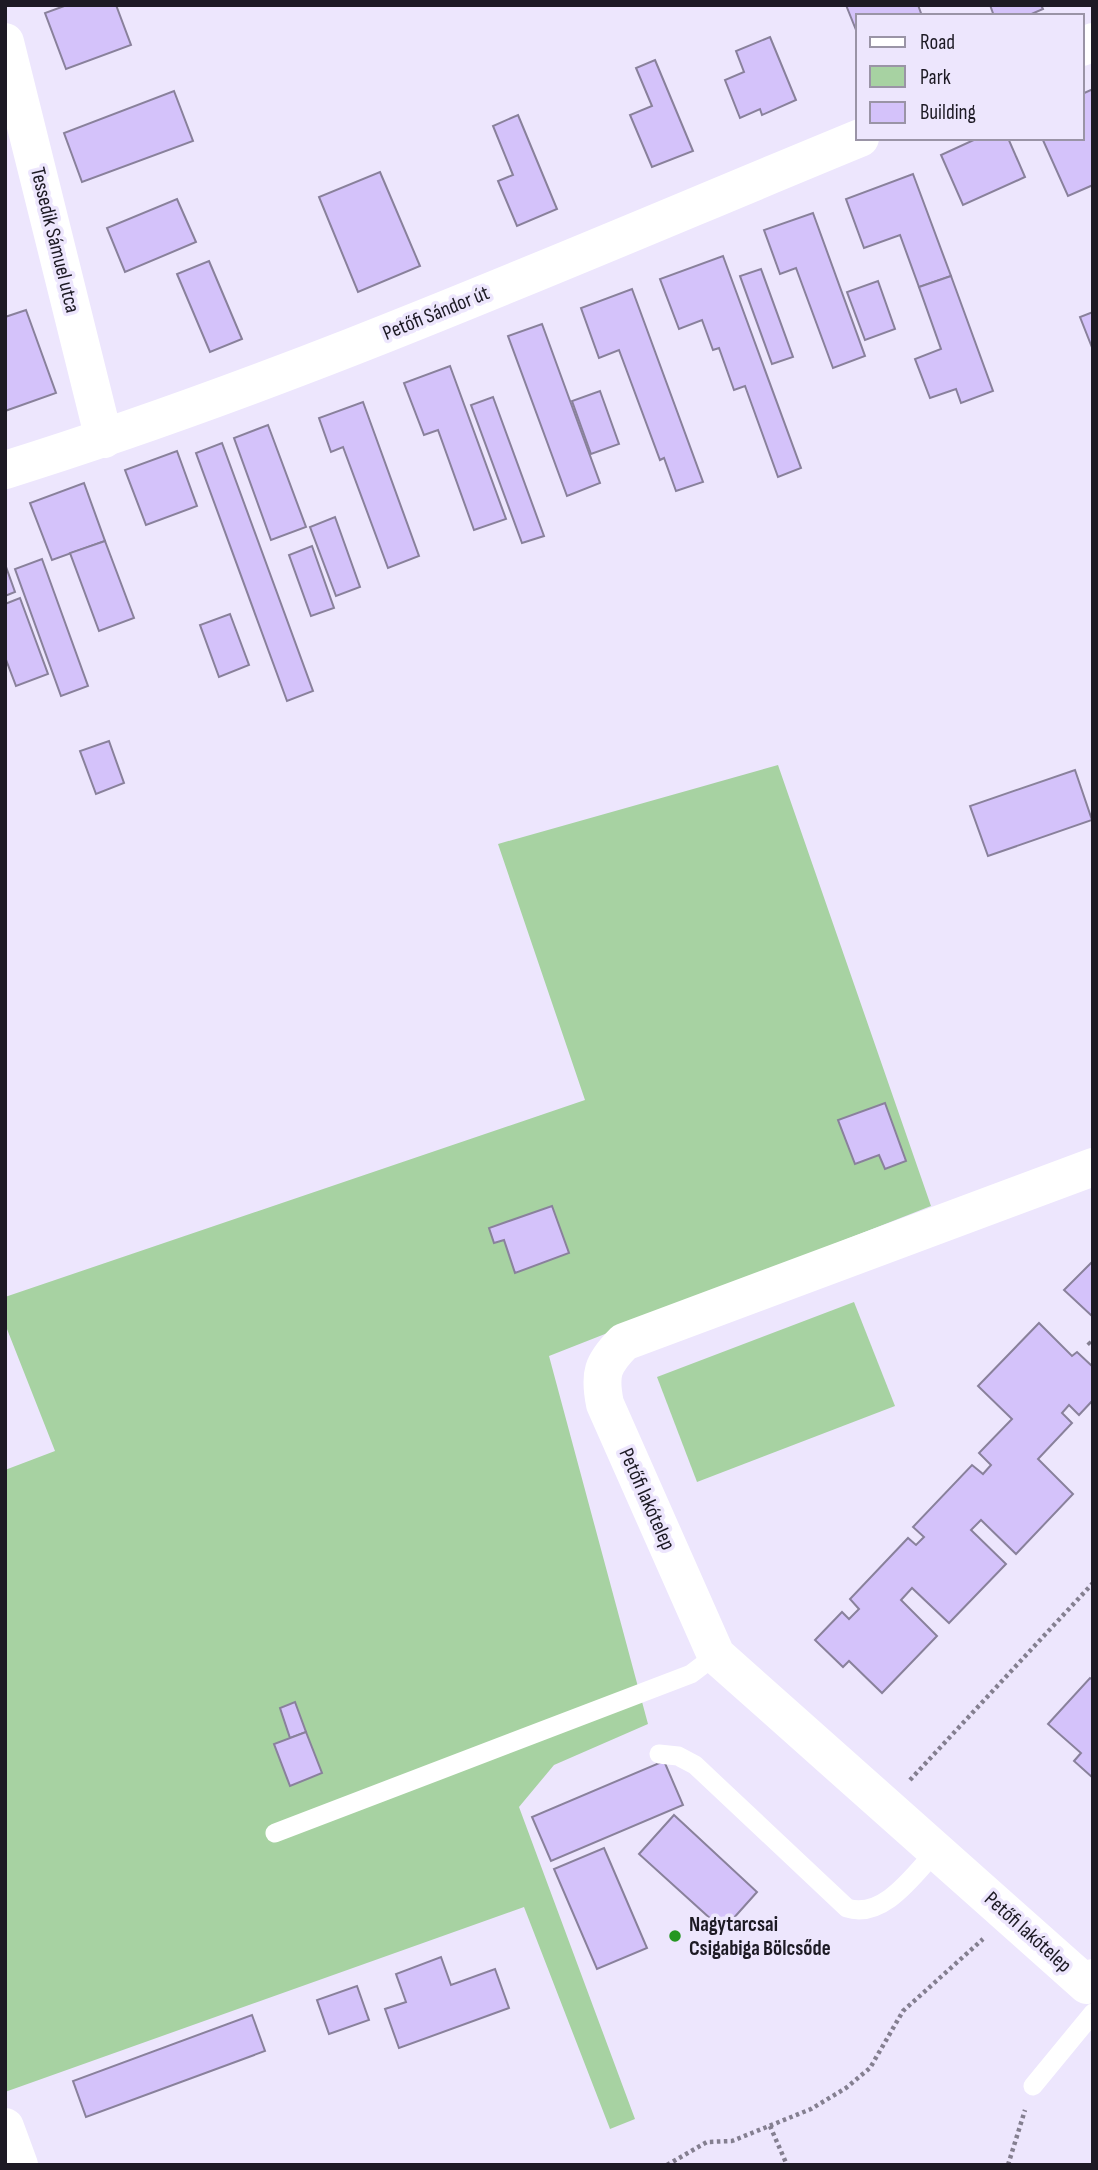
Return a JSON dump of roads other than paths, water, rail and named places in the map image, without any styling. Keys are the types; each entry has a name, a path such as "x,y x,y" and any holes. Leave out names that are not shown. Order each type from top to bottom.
{"street":[{"name":"Tessedik Sámuel utca","path":"5,42 104,439"},
{"name":"Petőfi Sándor út","path":"5,470 104,439 376,338 856,140"},
{"name":"Petőfi lakótelep","path":"1091,1994 937,1850 716,1655 604,1405 602,1371 610,1356 624,1342 1093,1167"},
{"path":"5,2127 19,2165"}],"lane":[{"path":"275,1832 691,1674 716,1655"},
{"path":"659,1754 678,1756 695,1765 847,1908 859,1912 891,1898 937,1850"},
{"path":"1032,2086 1091,1994"}],"place":[{"name":"Nagytarcsai Csigabiga Bölcsőde","path":"675,1936"}]}
